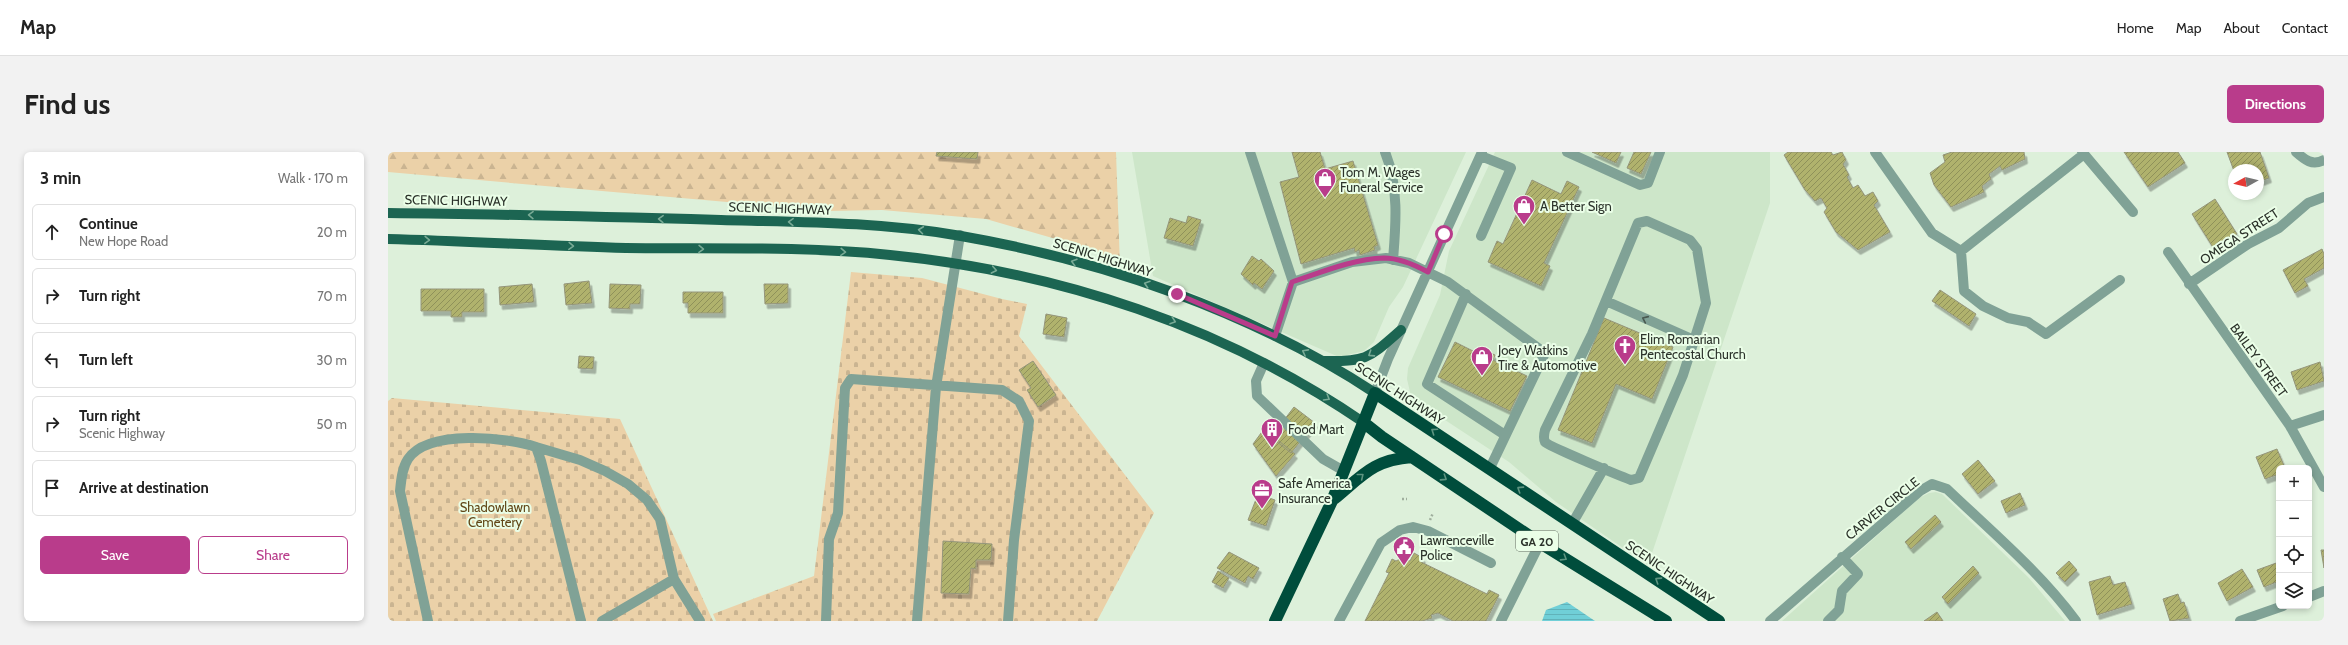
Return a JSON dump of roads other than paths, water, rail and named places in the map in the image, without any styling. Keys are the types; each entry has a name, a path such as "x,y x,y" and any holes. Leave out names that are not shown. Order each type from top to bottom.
{"highway":[{"path":"1275,621 1332,501 1374,393"},
{"name":"SCENIC HIGHWAY","path":"1374,393 1490,468 1719,621"},
{"path":"1363,422 1412,457"},
{"path":"1332,501 1374,466 1391,459 1412,457"},
{"name":"GA 20","path":"1412,457 1540,542 1666,621"}],"main road":[{"name":"SCENIC HIGHWAY","path":"388,213 516,214 851,224 960,236 1051,255 1177,294 1275,336 1374,393"},
{"path":"388,240 623,248 825,251 888,255 956,262 1049,281 1089,292 1178,323 1219,340 1264,363 1330,400 1363,422"},
{"path":"1320,361 1349,361 1366,358 1401,330"}],"street":[{"path":"1250,152 1292,282 1275,336"},
{"path":"1385,152 1390,164 1397,218 1393,260"},
{"path":"1567,152 1640,185 1648,183 1660,152"},
{"path":"1875,152 1932,233 1961,252"},
{"path":"2296,152 2304,159 2313,163 2324,160"},
{"path":"1961,252 2083,153 2133,212"},
{"path":"1374,393 1401,330 1482,154 1511,168 1481,236"},
{"name":"OMEGA STREET","path":"2189,284 2248,244 2279,228 2308,203 2324,197"},
{"path":"1647,221 1690,240 1697,249 1706,303 1694,340 1683,375 1639,478 1631,480 1576,455 1564,453 1546,444 1544,438 1545,430 1606,301 1638,223 1647,221"},
{"path":"917,621 936,387 960,236"},
{"path":"1961,252 1964,291 1983,306 2008,318 2028,322 2046,334 2120,280"},
{"name":"BAILEY STREET","path":"2168,252 2290,426 2324,487"},
{"path":"1292,282 1352,262 1386,258 1409,263 1466,294 1545,353 1490,468"},
{"path":"1466,294 1428,384 1505,435"},
{"path":"1606,301 1694,340"},
{"path":"1264,363 1256,381 1257,396 1323,459 1344,471"},
{"path":"826,621 830,539 838,513 846,388 850,379 936,387 1002,390 1019,401 1029,421 1014,540 1008,621"},
{"path":"2290,426 2324,415"},
{"path":"428,621 400,491 402,474 408,458 420,449 443,440 504,439 580,460 605,471 628,484 647,500 660,518 674,579 700,621"},
{"path":"536,447 541,461 581,621"},
{"path":"1572,524 1604,468"},
{"name":"CARVER CIRCLE","path":"1770,621 1842,557 1920,491 1932,484 1947,489 2041,581 2063,604 2076,621"},
{"path":"1339,621 1381,543 1400,530 1413,528 1428,531 1491,563"},
{"path":"1501,621 1540,542"},
{"path":"1828,621 1839,610 1842,591 1858,574 1842,557"},
{"path":"602,621 674,579"},
{"path":"2312,596 2324,592"},
{"path":"2240,621 2276,608"}],"water":[{"path":"1567,602 1595,621 1542,621 1546,610"}],"place":[{"name":"Tom M. Wages Funeral Service","path":"1325,198"},
{"name":"A Better Sign","path":"1524,226"},
{"name":"Elim Romarian Pentecostal Church","path":"1625,366"},
{"name":"Joey Watkins Tire & Automotive","path":"1482,376"},
{"name":"Food Mart","path":"1272,448"},
{"name":"Safe America Insurance","path":"1262,510"},
{"name":"Lawrenceville Police","path":"1404,566"}],"park label":[{"name":"Shadowlawn Cemetery","path":"495,514"}]}
